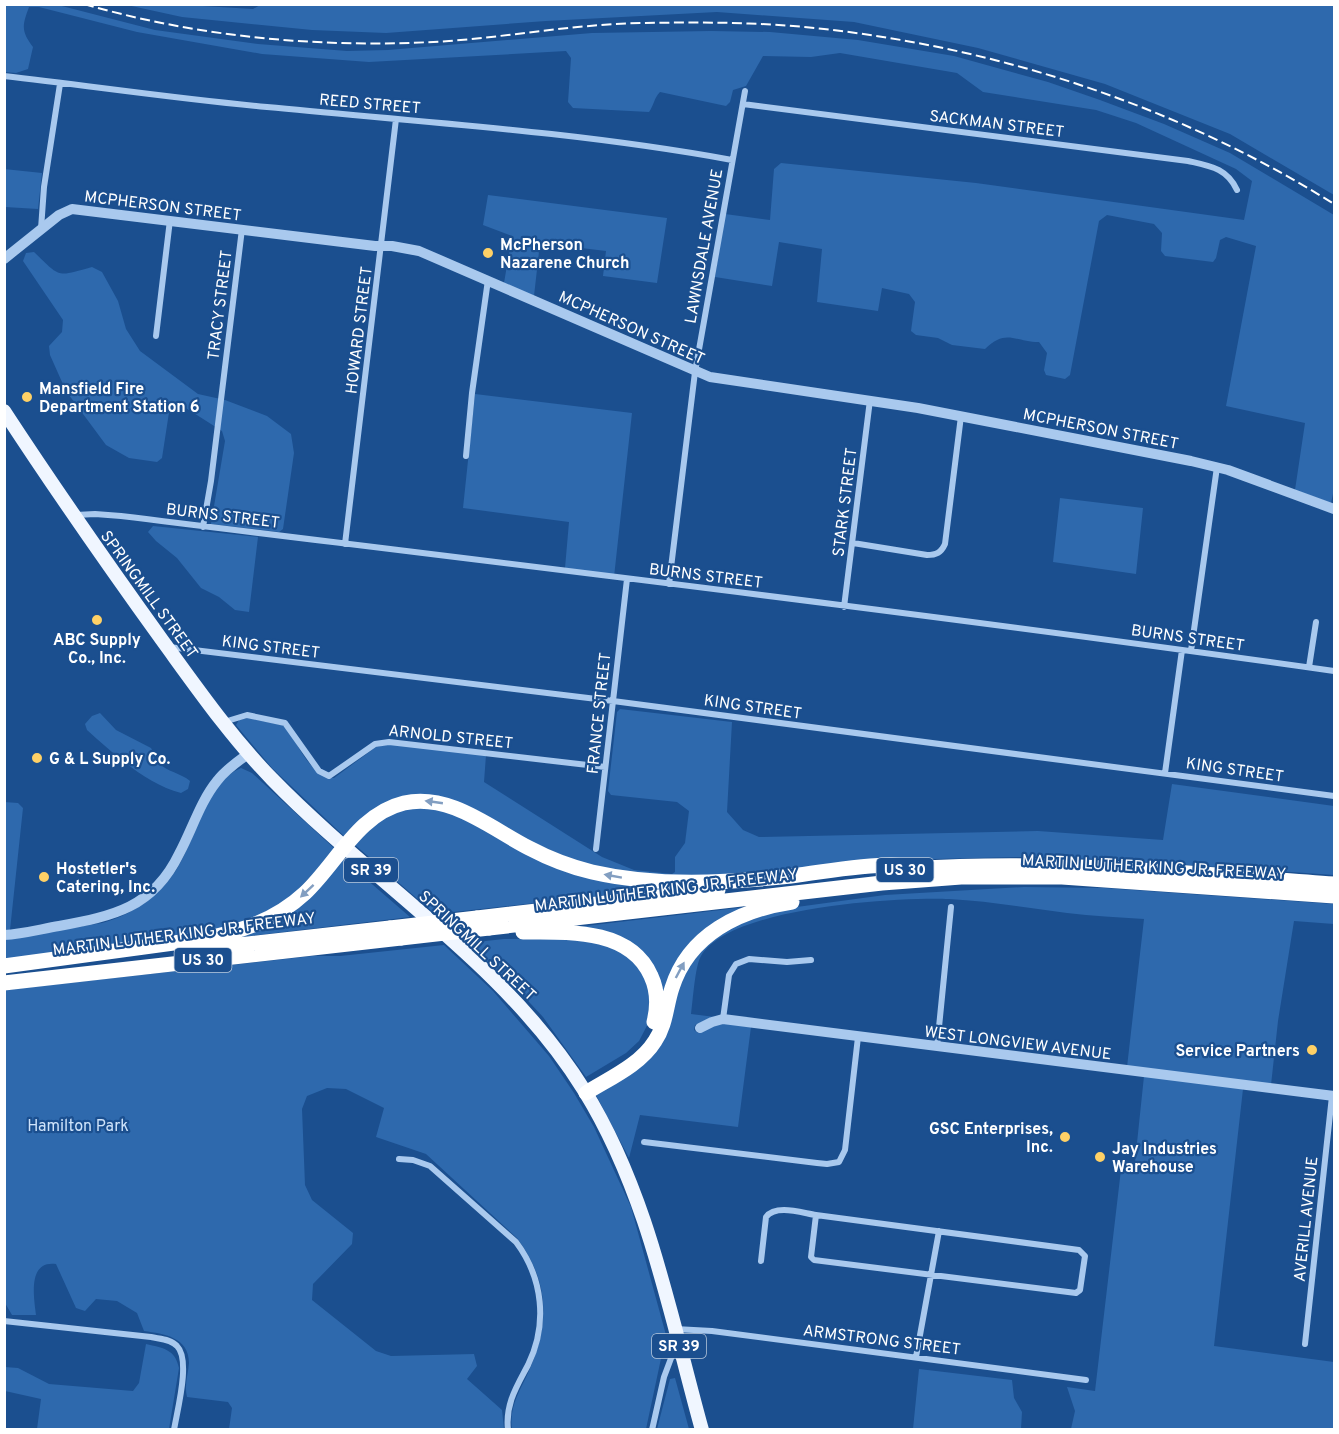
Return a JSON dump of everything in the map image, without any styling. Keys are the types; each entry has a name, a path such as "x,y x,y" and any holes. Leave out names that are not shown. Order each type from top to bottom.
{"highway":[{"path":"4,966 186,942 240,931 279,912 314,885 368,822 387,809 416,801 431,801 454,807 530,849 590,871 622,878 671,882 729,882 891,865 922,868"},
{"name":"MARTIN LUTHER KING JR. FREEWAY","path":"487,926 922,868 997,865 1058,866 1335,884"},
{"name":"MARTIN LUTHER KING JR. FREEWAY","path":"4,983 487,926 902,881 996,876 1062,877 1335,896"},
{"path":"584,1089 634,1063 650,1049 661,1030 672,987 685,960 710,933 733,919 764,908 814,899 912,887 1032,882 1062,877"},
{"path":"487,926 597,936 631,950 649,970 655,985 657,1006 655,1020 647,1037 625,1058 584,1089"},
{"name":"MARTIN LUTHER KING JR. FREEWAY","path":"4,972 399,936"}],"main road":[{"name":"SPRINGMILL STREET","path":"4,411 73,516 248,754 297,804 502,987 542,1031 584,1089 613,1144 639,1205 702,1430"}],"street":[{"name":"REED STREET","path":"4,76 258,106 600,140 732,160"},
{"path":"41,229 44,187 60,84"},
{"name":"LAWNSDALE AVENUE","path":"669,584 695,372 745,91"},
{"name":"SACKMAN STREET","path":"743,104 1188,161 1218,169 1232,179 1237,190"},
{"name":"HOWARD STREET","path":"345,544 396,119"},
{"name":"MCPHERSON STREET","path":"4,259 59,215 72,209 413,249 710,377 870,400 961,416 1217,467 1335,509"},
{"path":"156,336 170,220"},
{"name":"TRACY STREET","path":"203,526 211,481 242,229"},
{"path":"466,456 473,384 488,280"},
{"name":"STARK STREET","path":"844,607 870,400"},
{"path":"853,543 927,555 938,554 943,549 961,416"},
{"path":"1191,651 1217,467"},
{"name":"BURNS STREET","path":"73,516 106,515 203,526 1335,671"},
{"name":"FRANCE STREET","path":"597,849 627,579"},
{"path":"1309,668 1316,622"},
{"name":"KING STREET","path":"168,647 613,701 1335,796"},
{"path":"1165,773 1182,650"},
{"name":"ARNOLD STREET","path":"223,723 247,716 285,723 316,766 322,773 329,776 375,744 389,742 605,766"},
{"path":"4,935 104,918 125,910 142,899 159,885 175,863 216,782 226,770 248,754"},
{"path":"937,1047 951,907"},
{"path":"723,1019 729,975 736,964 749,959 788,962 811,960"},
{"name":"WEST LONGVIEW AVENUE","path":"700,1028 723,1019 1333,1096"},
{"path":"644,1142 827,1164 839,1161 844,1156 845,1150 858,1037"},
{"name":"AVERILL AVENUE","path":"1305,1344 1333,1096"},
{"path":"399,1159 413,1160 430,1166 516,1242 535,1278 541,1306 537,1342 512,1397 507,1415 508,1430"},
{"path":"761,1261 765,1222 770,1211 777,1210 816,1215 939,1231 1079,1250 1085,1256 1080,1290 1076,1293 812,1259 816,1215"},
{"path":"916,1357 939,1231"},
{"path":"4,1321 151,1337 168,1340 178,1346 184,1361 174,1430"},
{"name":"ARMSTRONG STREET","path":"676,1335 712,1331 1086,1380"},
{"path":"652,1430 676,1335"}],"green space":[{"path":"262,4 1334,5 1334,195 1230,134 1105,84 978,48 854,22 717,12 546,21 386,33 312,30 182,17 127,5 186,5 253,9"},
{"path":"4,5 58,5 155,30 258,44 347,51 388,50 592,33 770,32 858,40 954,56 1048,82 1164,124 1230,153 1334,215 1334,489 1331,503 1295,490 1305,423 1226,406 1256,246 1226,237 1220,240 1213,262 1165,256 1161,251 1162,233 1154,224 1107,215 1099,221 1070,375 1065,379 1046,375 1044,370 1047,353 1039,342 1005,338 999,339 985,349 952,345 938,338 916,335 911,331 915,302 909,294 882,288 878,311 817,302 822,249 779,242 772,286 715,277 725,214 770,220 774,169 781,163 976,183 1244,220 1252,181 1236,169 1136,123 1096,110 983,92 957,73 840,53 811,57 763,56 746,86 733,90 730,102 726,106 660,92 649,112 573,108 568,102 571,58 566,51 369,62 262,54 137,32 39,7 29,7 24,24 26,37 33,47 28,69 16,73 5,72"},
{"path":"4,169 42,173 38,209 5,207"},
{"path":"488,195 667,218 657,283 603,276 606,251 540,243 534,296 504,283 512,236 483,225"},
{"path":"34,252 49,267 60,273 72,273 92,267 102,272 118,301 126,329 140,351 198,394 225,400 267,416 291,434 294,453 283,529 279,532 211,524 225,441 222,431 178,403 170,406 162,458 157,462 129,458 106,445 66,391 50,355 49,346 62,332 63,320 23,261 26,253"},
{"path":"475,394 632,413 614,577 565,568 569,522 463,508"},
{"path":"1060,498 1143,508 1136,574 1053,562"},
{"path":"153,526 258,537 249,612 235,610 219,597 201,588 177,558 148,532"},
{"path":"620,709 732,722 727,812 743,830 759,837 1038,831 1163,840 1172,784 1334,806 1334,875 1102,859 1021,857 892,860 794,870 673,877 590,867 423,795 345,837 272,768 236,725 239,720 248,718 286,726 312,766 326,777 334,778 376,747 391,744 486,755 484,782 602,857 634,870 672,874 675,872 675,857 685,843 689,811 677,802 611,795 608,791 617,712"},
{"path":"100,713 116,730 151,748 161,765 190,781 188,789 181,793 155,783 108,749 87,730 85,724 92,716"},
{"path":"241,768 252,773 336,850 286,902 236,927 5,961 4,939 102,923 136,909 155,895 178,867 219,785"},
{"path":"4,802 18,803 23,808 10,930 4,930"},
{"path":"412,806 449,810 532,854 671,888 435,914 355,845 375,822"},
{"path":"343,859 410,917 242,937"},
{"path":"1024,887 1104,888 1334,904 1334,924 1294,921 1278,1021 1271,1085 1127,1067 1144,919 1076,914 949,899 855,903 816,908 744,926 718,939 701,956 691,1014 715,1017 695,1025 694,1030 698,1033 721,1024 751,1027 738,1127 640,1115 629,1158 596,1095 640,1065 682,974 718,932 782,909 885,895"},
{"path":"746,907 712,926 664,1004 651,965 568,928"},
{"path":"575,938 627,951 649,981 651,1018 639,1041 626,1053 586,1077 543,1017 517,989 467,943 504,939"},
{"name":"Hamilton Park","path":"444,945 493,991 549,1056 594,1127 631,1207 666,1335 646,1429 512,1429 513,1407 535,1355 543,1321 541,1287 528,1254 517,1238 426,1154 376,1137 384,1108 346,1089 327,1088 307,1096 302,1109 305,1185 312,1200 353,1233 352,1244 313,1284 312,1300 376,1351 391,1356 474,1354 477,1366 467,1379 502,1410 504,1429 229,1429 232,1408 228,1402 187,1397 188,1354 180,1342 174,1338 144,1331 137,1313 117,1301 96,1299 85,1311 76,1308 56,1264 47,1264 36,1274 34,1290 36,1315 12,1315 5,1303 5,990 312,956 340,956"},
{"path":"1144,1076 1243,1089 1214,1346 1334,1362 1334,1429 1071,1429 1075,1411 1067,1387 1095,1391 1122,1161 1135,1162"},
{"path":"146,1344 167,1350 175,1357 179,1368 169,1429 37,1429 41,1399 5,1391 5,1367 18,1368 49,1384 133,1391 139,1383"},
{"path":"919,1369 1012,1380 1014,1398 1022,1412 1021,1429 913,1429"},
{"path":"675,1378 689,1429 657,1429 670,1379"}],"railway":[{"path":"84,4 128,16 219,33 311,42 449,41 643,23 756,24 824,29 891,38 958,51 1089,88 1215,139 1276,170 1334,204"}],"place":[{"name":"McPherson Nazarene Church","path":"488,253"},
{"name":"Mansfield Fire Department Station 6","path":"27,397"},
{"name":"ABC Supply Co., Inc.","path":"97,620"},
{"name":"G & L Supply Co.","path":"37,758"},
{"name":"Hostetler's Catering, Inc.","path":"44,877"},
{"name":"Service Partners","path":"1312,1050"},
{"name":"GSC Enterprises, Inc.","path":"1065,1137"},
{"name":"Jay Industries Warehouse","path":"1100,1157"}]}
